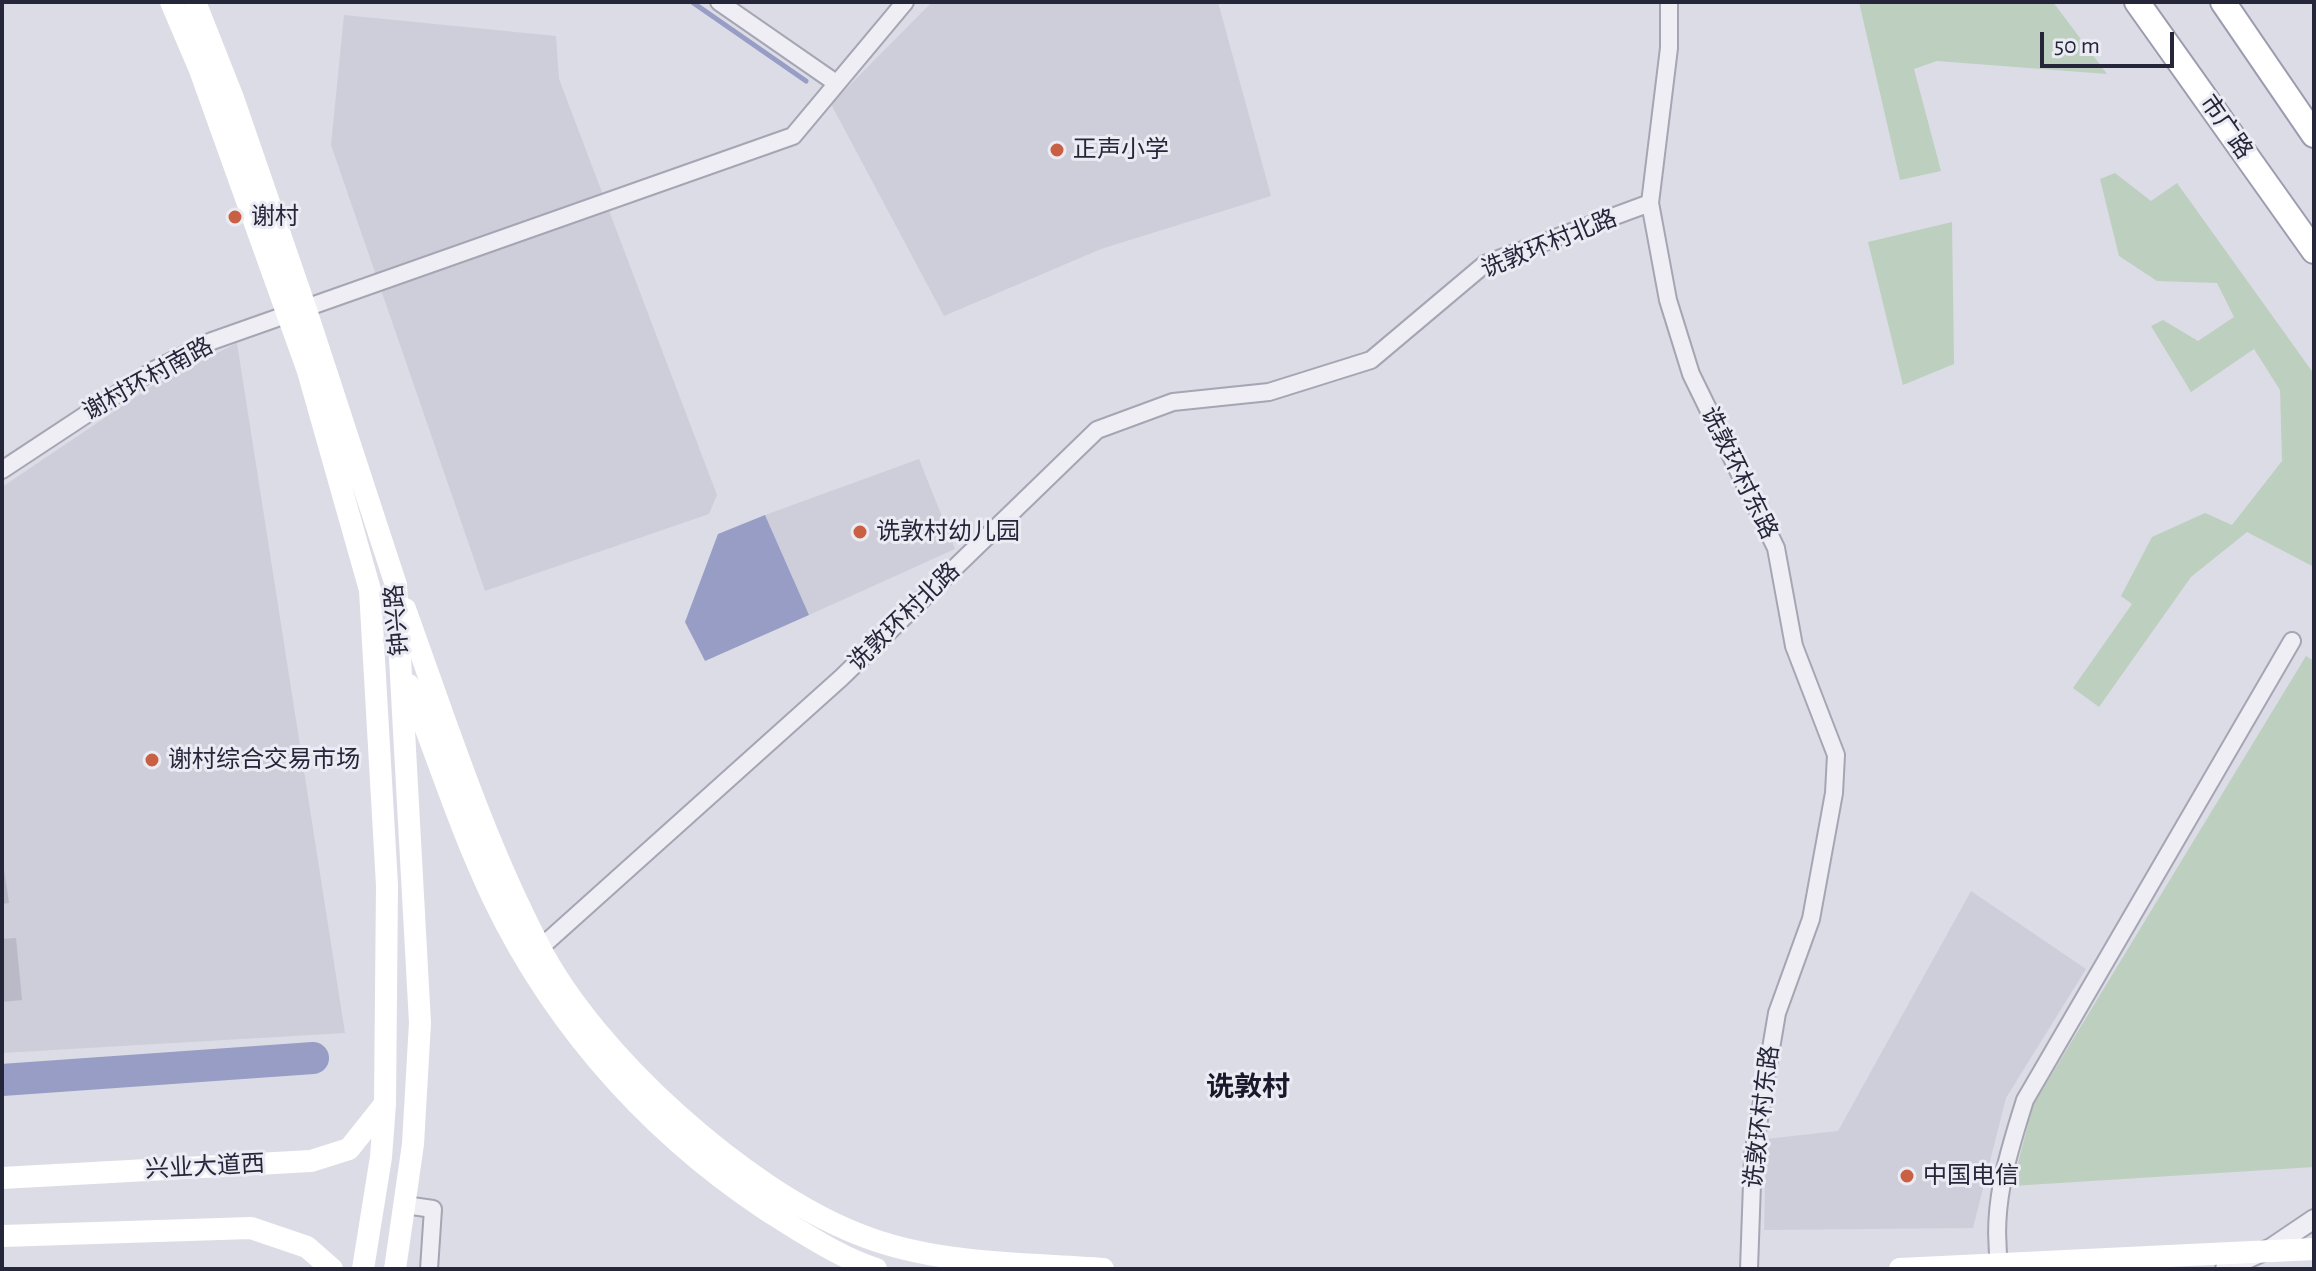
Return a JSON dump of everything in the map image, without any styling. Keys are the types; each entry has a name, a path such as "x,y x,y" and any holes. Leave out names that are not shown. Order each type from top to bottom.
{"main road":[{"name":"钟兴路","path":"171,2 295,311 396,585 420,1023 413,1144 395,1269"},
{"name":"钟兴路","path":"195,2 233,98 295,311 312,385 370,590 387,885 385,1104 381,1157 363,1269"},
{"name":"市广路","path":"2137,2 2314,251"},
{"path":"2223,2 2314,135"},
{"path":"396,585 478,862 515,939 562,1014 620,1086 681,1147 759,1206 861,1267"},
{"path":"370,590 401,666 442,740 540,948 566,989 661,1100 759,1179 810,1212 859,1235 932,1254 1103,1269"},
{"path":"378,748 442,740"},
{"name":"兴业大道西","path":"2,1178 311,1161 349,1149 385,1104"},
{"path":"2,1236 251,1228 307,1247 324,1266"},
{"path":"1900,1269 2000,1267 2271,1248 2314,1249"}],"street":[{"path":"719,2 836,83"},
{"name":"谢村环村南路","path":"2,470 152,371 212,341 793,136 905,2"},
{"name":"诜敦环村东路","path":"1669,2 1669,48 1650,203 1668,300 1691,374 1776,548 1794,646 1836,755 1834,793 1811,919 1777,1013 1753,1155 1749,1269"},
{"name":"诜敦环村北路","path":"540,948 841,678 1097,430 1173,402 1269,392 1371,360 1485,264 1650,203"},
{"path":"2000,1267 1996,1211 2005,1163 2025,1100 2292,641"},
{"path":"405,1205 433,1209 429,1269"},
{"path":"2225,1269 2271,1248 2314,1219"},
{"path":"859,1235 861,1267"}],"shaded area":[{"name":"正声小学","path":"932,2 1218,2 1271,196 1101,249 944,316 831,104"},
{"path":"344,15 556,36 559,79 717,495 709,514 485,591 331,145"},
{"name":"谢村综合交易市场","path":"237,343 345,1033 2,1053 2,487 155,384"},
{"name":"诜敦村幼儿园","path":"919,459 955,549 809,615 765,515"},
{"path":"1971,891 2086,969 2006,1098 1973,1228 1764,1230 1766,1139 1838,1131"}],"green space":[{"path":"1859,2 2053,2 2107,74 1937,61 1914,69 1941,171 1900,180"},
{"path":"2115,173 2151,201 2177,183 2314,374 2314,567 2247,532 2191,577 2099,707 2073,688 2132,604 2121,596 2152,537 2205,513 2232,525 2282,461 2280,390 2254,349 2191,392 2151,326 2163,320 2198,341 2234,317 2217,283 2157,281 2119,256 2100,179"},
{"path":"1952,222 1954,364 1903,385 1868,242"},
{"path":"2306,656 2314,661 2314,1167 2012,1186 2033,1105"}],"water":[{"path":"765,515 809,615 705,661 685,622 718,534"}],"building":[{"path":"2,856 9,903 2,904"},
{"path":"16,938 22,1000 2,1002 2,939"}],"waterway":[{"path":"692,2 806,81"},
{"path":"2,1080 313,1058"}],"place":[{"name":"正声小学","path":"1057,150"},
{"name":"谢村","path":"235,217"},
{"name":"诜敦村幼儿园","path":"860,532"},
{"name":"谢村综合交易市场","path":"152,760"},
{"name":"中国电信","path":"1907,1176"}],"district":[{"name":"诜敦村","path":"1248,1088"}]}
